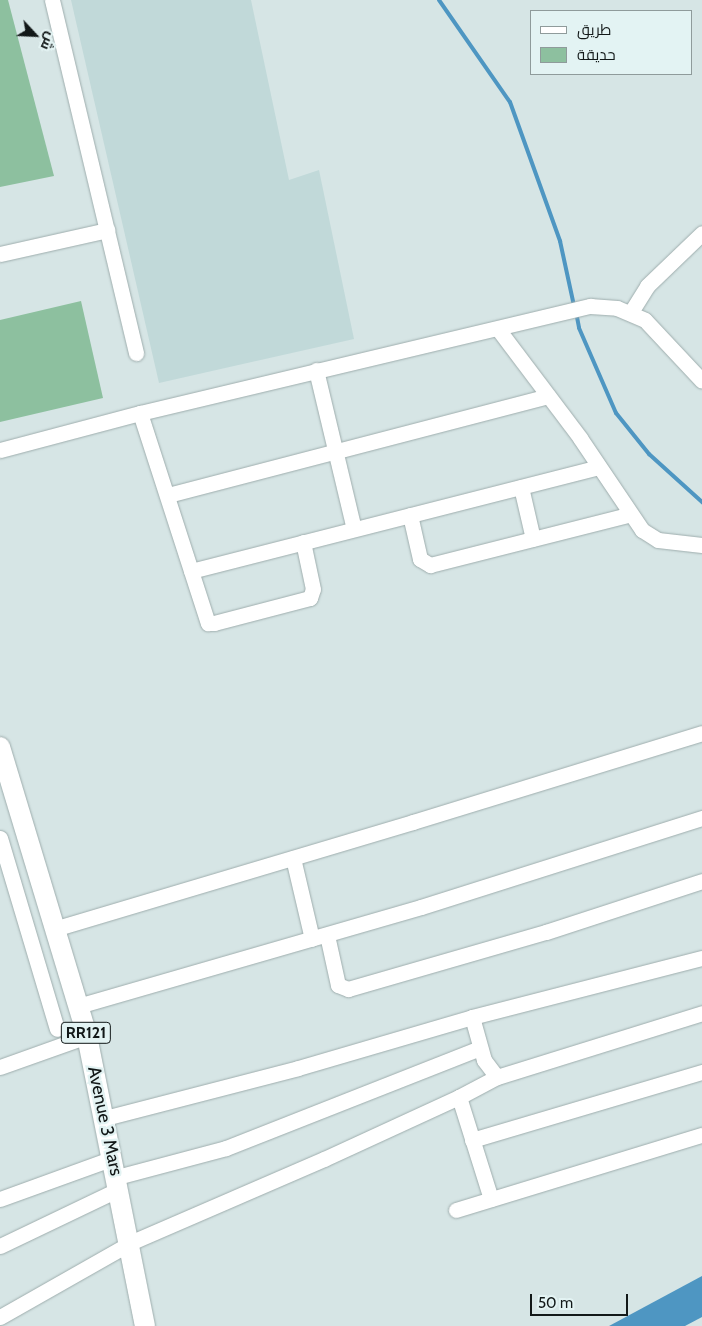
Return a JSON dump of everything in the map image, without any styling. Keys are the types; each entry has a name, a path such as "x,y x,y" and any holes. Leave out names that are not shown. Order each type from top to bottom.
{"main road":[{"name":"Avenue 3 Mars","path":"0,748 87,1036 130,1243 145,1326"}],"street":[{"path":"52,0 136,353"},
{"path":"0,254 107,230"},
{"path":"631,312 647,286 702,233"},
{"path":"0,450 140,413 316,370 590,306 616,308 631,312 656,331 702,380"},
{"path":"498,329 631,514 650,536 658,540 702,545"},
{"path":"316,370 354,529"},
{"path":"168,494 548,396"},
{"path":"140,413 168,494 208,622 214,623 305,600 313,593 303,542"},
{"path":"191,571 599,467"},
{"path":"521,487 532,538"},
{"path":"410,515 420,558 426,564 434,565 532,538 631,514"},
{"path":"54,928 293,858 702,733"},
{"path":"78,1006 327,935 702,818"},
{"path":"0,838 56,1029"},
{"path":"293,858 312,938"},
{"path":"327,935 338,985 348,989 546,932 702,881"},
{"path":"104,1118 298,1068 472,1018 702,958"},
{"path":"0,1317 130,1243 324,1159 459,1097 497,1077 639,1031 702,1013"},
{"path":"472,1018 484,1060 497,1077"},
{"path":"0,1067 87,1036"},
{"path":"0,1199 226,1148 480,1048"},
{"path":"472,1140 702,1072"},
{"path":"459,1097 491,1199"},
{"path":"456,1210 702,1135"},
{"path":"0,1246 116,1174"}],"shaded area":[{"path":"71,0 251,0 289,180 319,170 354,339 159,383"}],"green space":[{"path":"0,0 8,0 54,176 0,187"},
{"path":"81,301 103,398 0,422 0,320"}],"water":[{"path":"702,1276 702,1317 685,1326 609,1326"}],"waterway":[{"path":"439,0 510,102 560,241 574,306"},
{"path":"576,312 579,328 616,413 649,454 702,502"}]}
